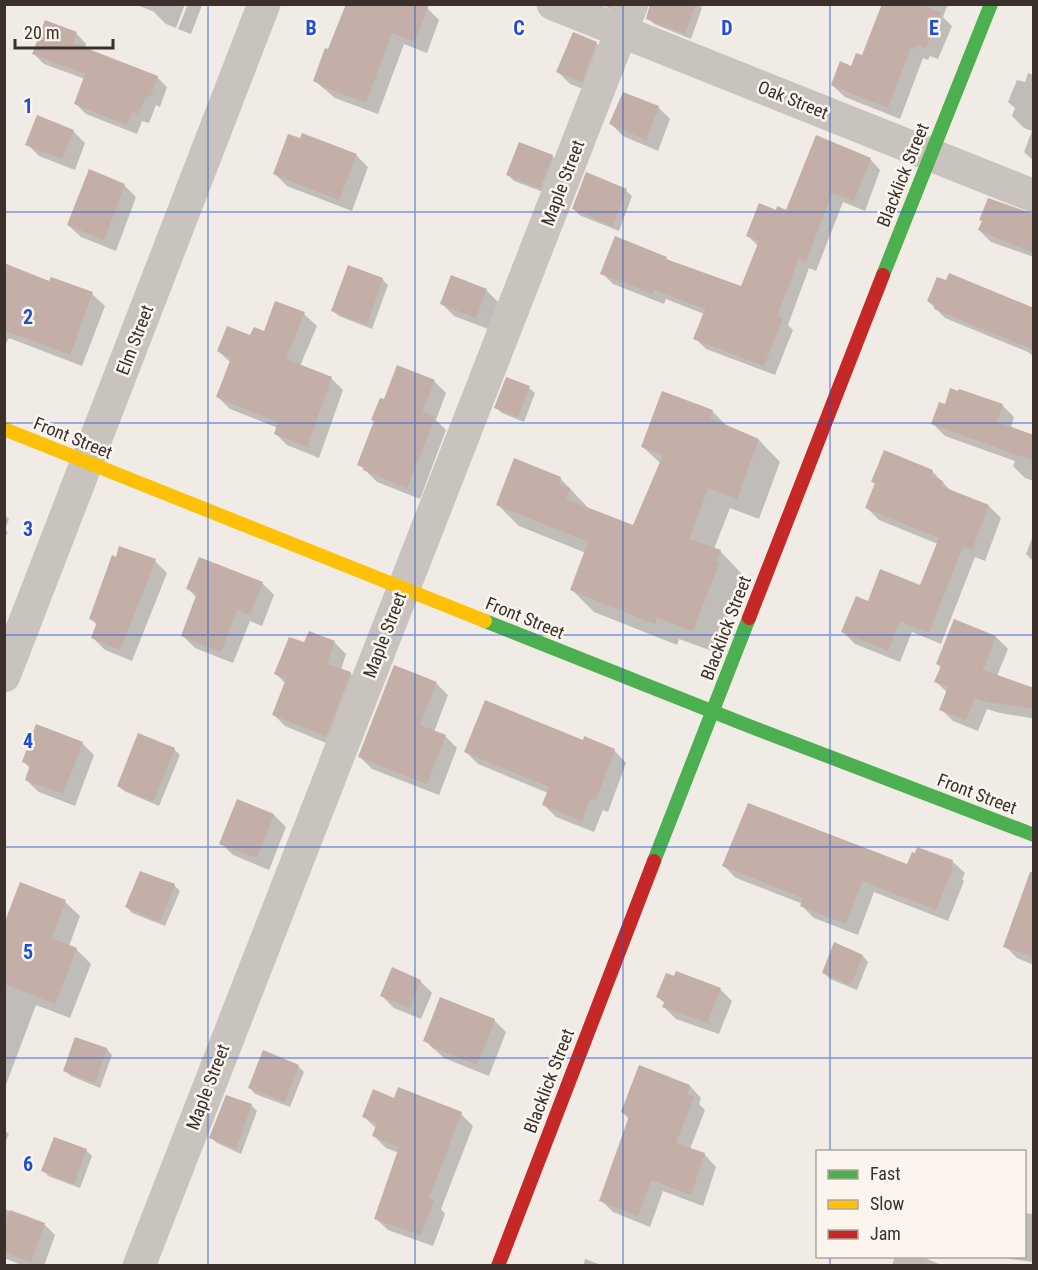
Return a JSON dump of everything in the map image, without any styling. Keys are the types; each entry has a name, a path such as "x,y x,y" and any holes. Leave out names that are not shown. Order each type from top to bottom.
{"street":[{"name":"Elm Street","path":"4,676 264,4"},
{"name":"Oak Street","path":"553,4 627,18 930,155 1034,196"},
{"name":"Blacklick Street","path":"498,1266 712,711 991,4"},
{"name":"Maple Street","path":"139,1266 402,588 627,18"},
{"name":"Front Street","path":"4,429 712,711 1034,835"}],"building":[{"path":"346,4 429,4 415,42 392,33 366,103 313,81 325,48 328,49"},
{"path":"650,4 696,4 685,34 646,19"},
{"path":"882,4 921,4 941,13 926,48 917,45 916,49 911,47 888,108 831,85 840,61 851,66 856,53 862,55"},
{"path":"45,20 77,32 73,43 158,76 150,97 146,96 138,114 132,112 127,125 74,104 85,74 32,54"},
{"path":"573,32 597,42 582,82 556,72"},
{"path":"623,92 659,106 646,140 609,124"},
{"path":"37,115 74,130 62,159 25,145"},
{"path":"302,133 357,154 339,200 273,174 288,134 300,138"},
{"path":"816,135 871,158 854,201 832,193 806,261 799,258 777,316 783,318 764,366 693,339 705,309 655,290 653,294 600,274 615,236 667,257 666,259 741,286 759,241 746,236 759,203 776,210 777,206 786,210"},
{"path":"519,142 553,155 540,188 506,175"},
{"path":"89,169 125,184 104,240 67,225"},
{"path":"586,172 627,189 613,226 572,209"},
{"path":"988,198 1034,214 1034,253 978,230 982,221 979,220"},
{"path":"4,263 49,281 51,277 93,292 70,355 4,330"},
{"path":"348,265 383,278 367,325 331,311"},
{"path":"949,273 1034,308 1034,350 934,309 935,305 927,301 937,277 946,280"},
{"path":"451,275 487,289 476,318 440,304"},
{"path":"275,301 305,312 286,359 332,377 307,447 274,434 278,422 216,397 231,358 217,351 227,326 250,335 254,327 264,331"},
{"path":"397,365 435,380 422,412 435,417 407,488 363,470 364,468 357,465 374,421 371,420 380,398 384,399"},
{"path":"506,377 530,386 518,417 494,408"},
{"path":"950,388 1003,404 997,422 1034,435 1034,461 931,424 939,402 945,404"},
{"path":"662,391 713,410 710,418 759,439 737,499 708,488 689,539 721,550 716,562 719,563 693,631 657,618 655,624 570,590 588,542 496,505 514,458 561,477 559,484 570,488 566,499 633,525 663,455 641,447"},
{"path":"884,450 933,470 931,476 943,481 941,486 989,505 972,550 963,546 929,633 900,621 888,651 841,632 856,596 868,601 880,569 920,585 939,538 865,508 875,483 871,482"},
{"path":"119,546 156,559 120,650 91,638 97,622 89,619 112,555 116,557"},
{"path":"199,557 263,582 250,615 237,610 221,652 181,636 197,593 186,589"},
{"path":"954,619 996,636 983,670 1034,688 1034,709 975,698 966,720 939,710 948,687 934,682 941,666 936,664"},
{"path":"309,631 335,641 327,664 351,672 326,736 272,715 286,679 274,674 289,637 304,642"},
{"path":"394,665 437,682 420,725 446,735 427,784 358,757"},
{"path":"485,700 583,740 584,736 615,749 596,800 590,799 582,821 542,805 549,787 464,752"},
{"path":"36,724 83,742 63,794 25,780 30,765 22,762"},
{"path":"138,733 175,748 153,802 117,786"},
{"path":"237,799 274,814 257,858 219,844"},
{"path":"748,803 907,864 917,847 953,860 951,867 953,868 936,910 862,881 846,924 800,906 803,898 722,866"},
{"path":"140,871 175,884 160,922 125,907"},
{"path":"1030,872 1034,872 1034,957 1003,947"},
{"path":"20,882 66,900 52,938 77,948 55,1004 4,984 4,924"},
{"path":"834,942 863,955 851,985 822,973"},
{"path":"392,967 421,980 409,1008 380,996"},
{"path":"676,971 721,988 707,1023 662,1007 665,1001 656,997 666,973 674,976"},
{"path":"440,997 495,1019 477,1065 423,1041"},
{"path":"75,1037 107,1048 95,1083 63,1071"},
{"path":"263,1050 299,1065 285,1102 248,1088"},
{"path":"639,1065 690,1085 687,1094 694,1097 676,1143 705,1153 691,1195 651,1180 638,1216 599,1201 629,1116 621,1112"},
{"path":"398,1087 462,1112 429,1198 434,1200 421,1235 374,1219 399,1147 372,1136 377,1123 362,1117 373,1089 394,1098"},
{"path":"226,1095 252,1104 236,1149 209,1138"},
{"path":"54,1137 87,1149 74,1184 41,1171"},
{"path":"10,1210 45,1223 31,1262 4,1252 4,1225"}],"traffic: fast":[{"path":"883,275 991,4"},
{"path":"654,861 749,618"},
{"path":"485,621 749,726 1034,835"}],"traffic: slow":[{"path":"4,429 485,621"}],"traffic: jam":[{"path":"749,618 883,275"},
{"path":"498,1266 654,861"}]}
